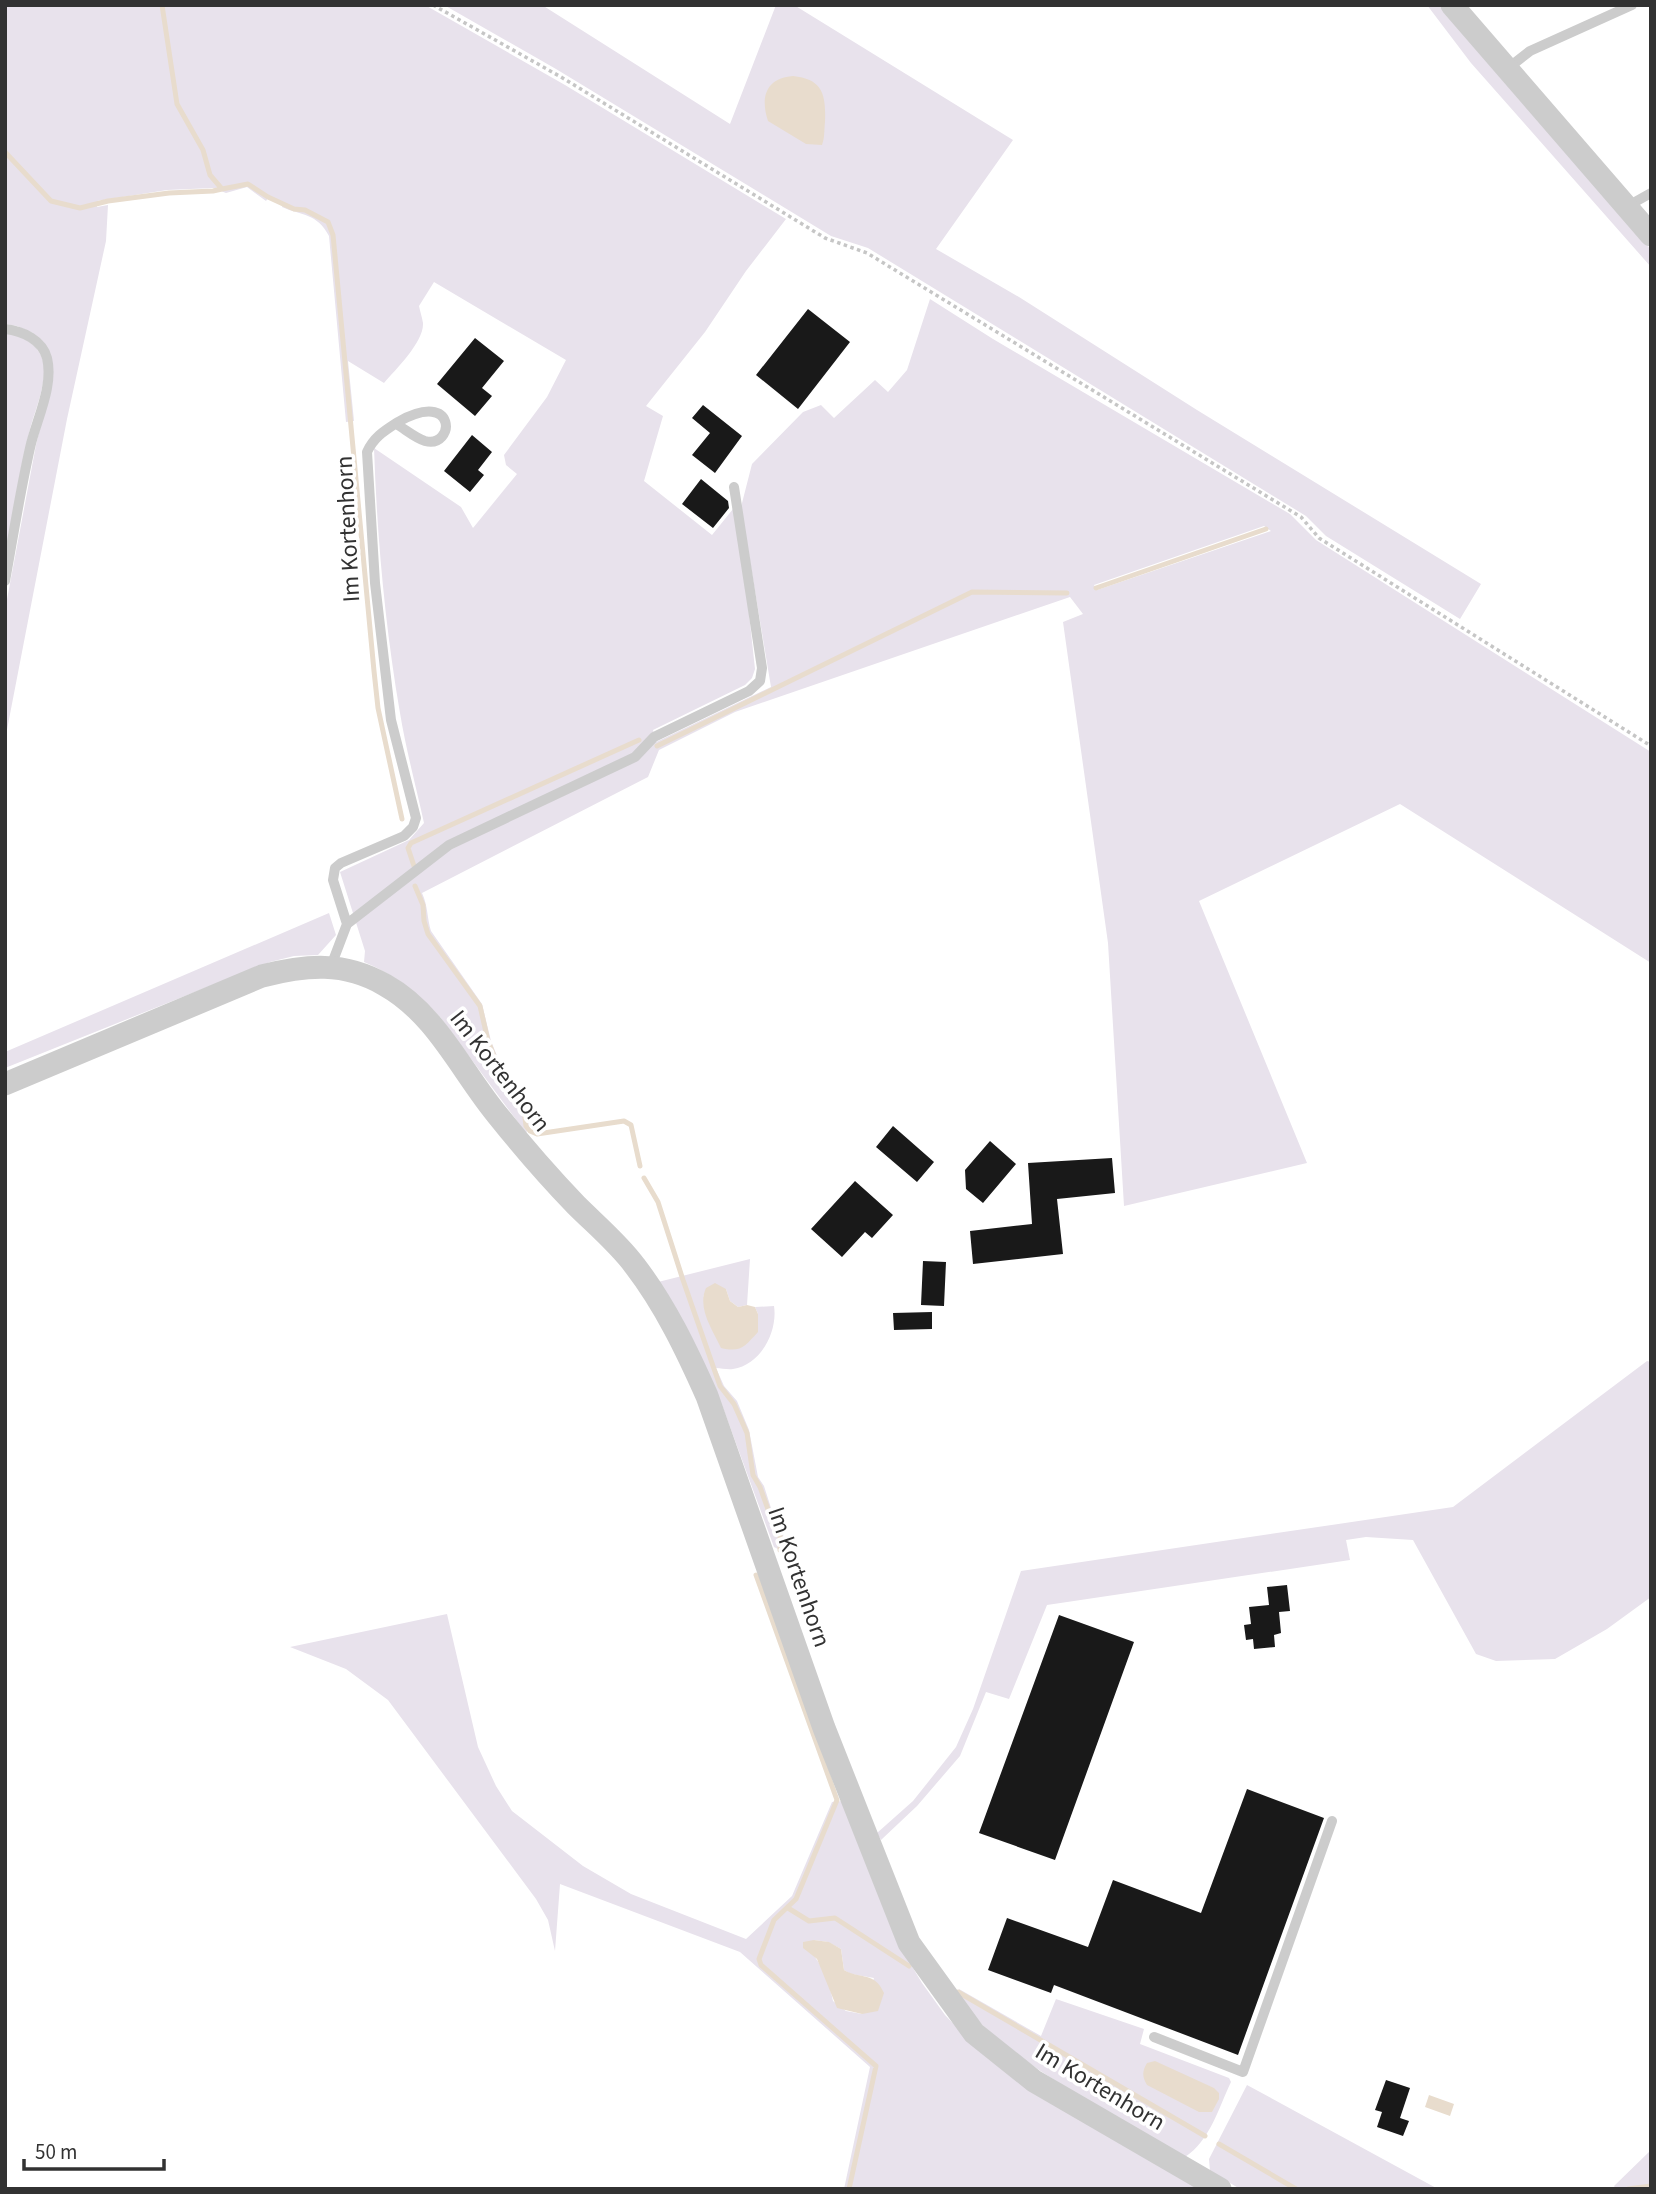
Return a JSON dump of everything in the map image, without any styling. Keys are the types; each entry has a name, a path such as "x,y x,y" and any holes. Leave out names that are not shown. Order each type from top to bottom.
{"street":[{"path":"1452,5 1651,235"},
{"name":"Im Kortenhorn","path":"5,1084 262,976 294,968 331,966 359,973 385,984 410,1001 431,1023 497,1115 562,1191 635,1264 685,1346 707,1396 824,1728 909,1943 974,2033 1034,2081 1220,2189"}],"lane":[{"path":"1507,69 1530,51 1632,5"},
{"path":"1626,207 1651,193"},
{"path":"5,329 30,337 39,345 46,355 49,370 30,447 5,581"},
{"name":"Im Kortenhorn","path":"347,924 333,880 335,869 341,863 404,836 413,827 416,818 391,720 375,583 367,452 373,439 396,424"},
{"path":"331,966 347,924 449,845 635,757 654,737 749,691 760,681 762,668 734,486"},
{"path":"1154,2038 1243,2072 1332,1821"}],"path":[{"path":"433,5 561,77 825,237 867,253 1301,517 1319,538 1651,746"}],"shaded area":[{"path":"5,5 425,5 565,85 786,219 746,271 705,332 646,406 663,416 644,481 712,535 733,509 742,549 755,669 752,678 745,685 653,730 656,742 771,687 741,507 752,464 803,412 821,405 834,418 875,380 888,392 907,370 930,299 1290,514 1316,540 1651,752 1651,963 1400,804 1199,901 1307,1163 1124,1206 1108,943 1063,622 1083,614 1070,597 735,712 659,750 648,777 422,893 431,931 482,1004 491,1041 504,1073 527,1102 530,1125 526,1133 440,1017 405,985 364,962 365,951 340,872 409,840 424,823 402,727 390,647 374,448 461,507 473,528 517,474 506,465 504,455 547,397 566,360 434,282 419,306 423,323 419,338 384,383 348,361 354,421 346,422 329,236 319,223 309,216 282,207 283,203 268,198 266,201 247,187 226,193 213,188 167,190 97,201 97,207 108,205 106,241 67,419 5,740 5,610 36,445 53,374 33,333 5,324","holes":["1264,526 1271,531 1097,590 1094,585"]},
{"path":"444,5 542,5 730,124 776,5 794,5 1013,140 936,249 1019,297 1481,584 1460,619 1326,536 1306,516 868,248 831,236 556,69"},
{"path":"1427,5 1443,5 1651,250 1651,267 1471,63"},
{"path":"793,76 811,81 821,90 825,112 822,145 806,144 768,121 765,104 767,90 777,80"},
{"path":"5,333 18,336 35,347 42,358 44,373 22,463 5,556"},
{"path":"329,913 336,935 318,955 294,956 270,962 5,1068 5,1052"},
{"path":"750,1259 747,1305 738,1307 730,1301 726,1289 703,1296 758,1314 755,1307 774,1306 775,1316 770,1336 759,1354 743,1366 731,1369 716,1368 724,1386 737,1401 749,1430 758,1477 771,1508 784,1527 782,1551 774,1547 722,1405 658,1282"},
{"path":"715,1283 726,1289 730,1301 738,1307 755,1307 758,1314 758,1332 746,1345 738,1349 721,1348 704,1311 706,1288"},
{"path":"1647,1361 1651,1362 1651,1597 1607,1629 1555,1659 1496,1661 1476,1654 1413,1540 1366,1537 1346,1540 1350,1560 1047,1605 1009,1699 986,1692 960,1756 917,1806 881,1840 877,1833 913,1801 956,1747 973,1709 1021,1571 1453,1507"},
{"path":"447,1614 478,1747 496,1786 512,1811 583,1866 631,1894 746,1939 792,1896 832,1802 843,1801 902,1950 945,2015 969,2040 1198,2189 844,2189 870,2067 740,1952 560,1884 555,1951 548,1920 536,1899 388,1700 346,1669 290,1647","holes":["814,1940 828,1942 841,1949 844,1970 874,1978 862,2014 846,2011 833,2001 825,1975 811,1952"]},
{"path":"803,1942 829,1942 841,1949 844,1970 872,1979 880,1986 884,1993 878,2011 862,2014 837,2008 817,1959 803,1948"},
{"path":"959,1989 1041,2036 1056,1999 1144,2029 1140,2044 1229,2078 1231,2082 1207,2133 1185,2157 1018,2055 970,2011 956,1994"},
{"path":"1155,2061 1214,2088 1219,2093 1219,2099 1212,2112 1199,2112 1147,2085 1143,2077 1144,2069 1147,2063"},
{"path":"1247,2085 1438,2189 1240,2189 1210,2171 1209,2159"},
{"path":"1429,2095 1454,2104 1450,2116 1425,2107"},
{"path":"1651,2150 1651,2189 1616,2189 1614,2186"}],"building":[{"path":"808,309 850,342 798,409 756,375"},
{"path":"475,338 504,361 482,388 492,396 475,416 437,384"},
{"path":"703,405 742,436 715,473 692,455 710,433 692,418"},
{"path":"472,435 492,452 478,470 484,475 470,492 444,471"},
{"path":"701,479 728,501 729,508 713,528 682,504"},
{"path":"893,1126 934,1162 917,1182 876,1147"},
{"path":"990,1141 1016,1164 983,1203 966,1189 965,1170"},
{"path":"1112,1158 1115,1193 1057,1199 1063,1254 973,1264 970,1231 1032,1224 1028,1163"},
{"path":"855,1181 893,1215 872,1238 865,1232 842,1257 811,1229"},
{"path":"923,1261 946,1262 944,1306 921,1305"},
{"path":"932,1312 932,1329 894,1330 893,1313"},
{"path":"1287,1585 1290,1611 1279,1612 1281,1633 1274,1635 1275,1647 1254,1649 1253,1639 1246,1640 1244,1625 1251,1624 1249,1607 1269,1605 1267,1587"},
{"path":"1059,1615 1134,1642 1055,1860 979,1833"},
{"path":"1247,1789 1324,1818 1238,2055 1054,1985 1051,1993 988,1970 1007,1918 1088,1947 1113,1880 1201,1913"},
{"path":"1386,2080 1410,2088 1400,2118 1409,2121 1403,2136 1377,2127 1382,2112 1375,2110"}],"waterway":[{"path":"162,5 177,104 203,150 210,175 222,189 248,184 294,209 305,210 328,222 333,235 378,708 402,819"},
{"path":"5,152 51,201 80,208 108,201 222,189"},
{"path":"1096,588 1266,529"},
{"path":"657,746 972,592 1067,593"},
{"path":"414,866 408,848 411,843 639,740"},
{"path":"415,886 423,905 428,934 480,1006 488,1041 502,1076 523,1102 526,1126 530,1131 537,1134 624,1121 631,1125 640,1166"},
{"path":"644,1178 658,1202 720,1386 734,1404 747,1433 753,1475 769,1512 780,1528 780,1550"},
{"path":"756,1575 837,1800 796,1899 774,1920 759,1959 761,1965 876,2066 849,2189"},
{"path":"788,1908 809,1921 835,1918 909,1966"},
{"path":"958,1992 1205,2136"},
{"path":"1219,2144 1296,2189"},
{"path":"1628,2189 1651,2186"}]}
